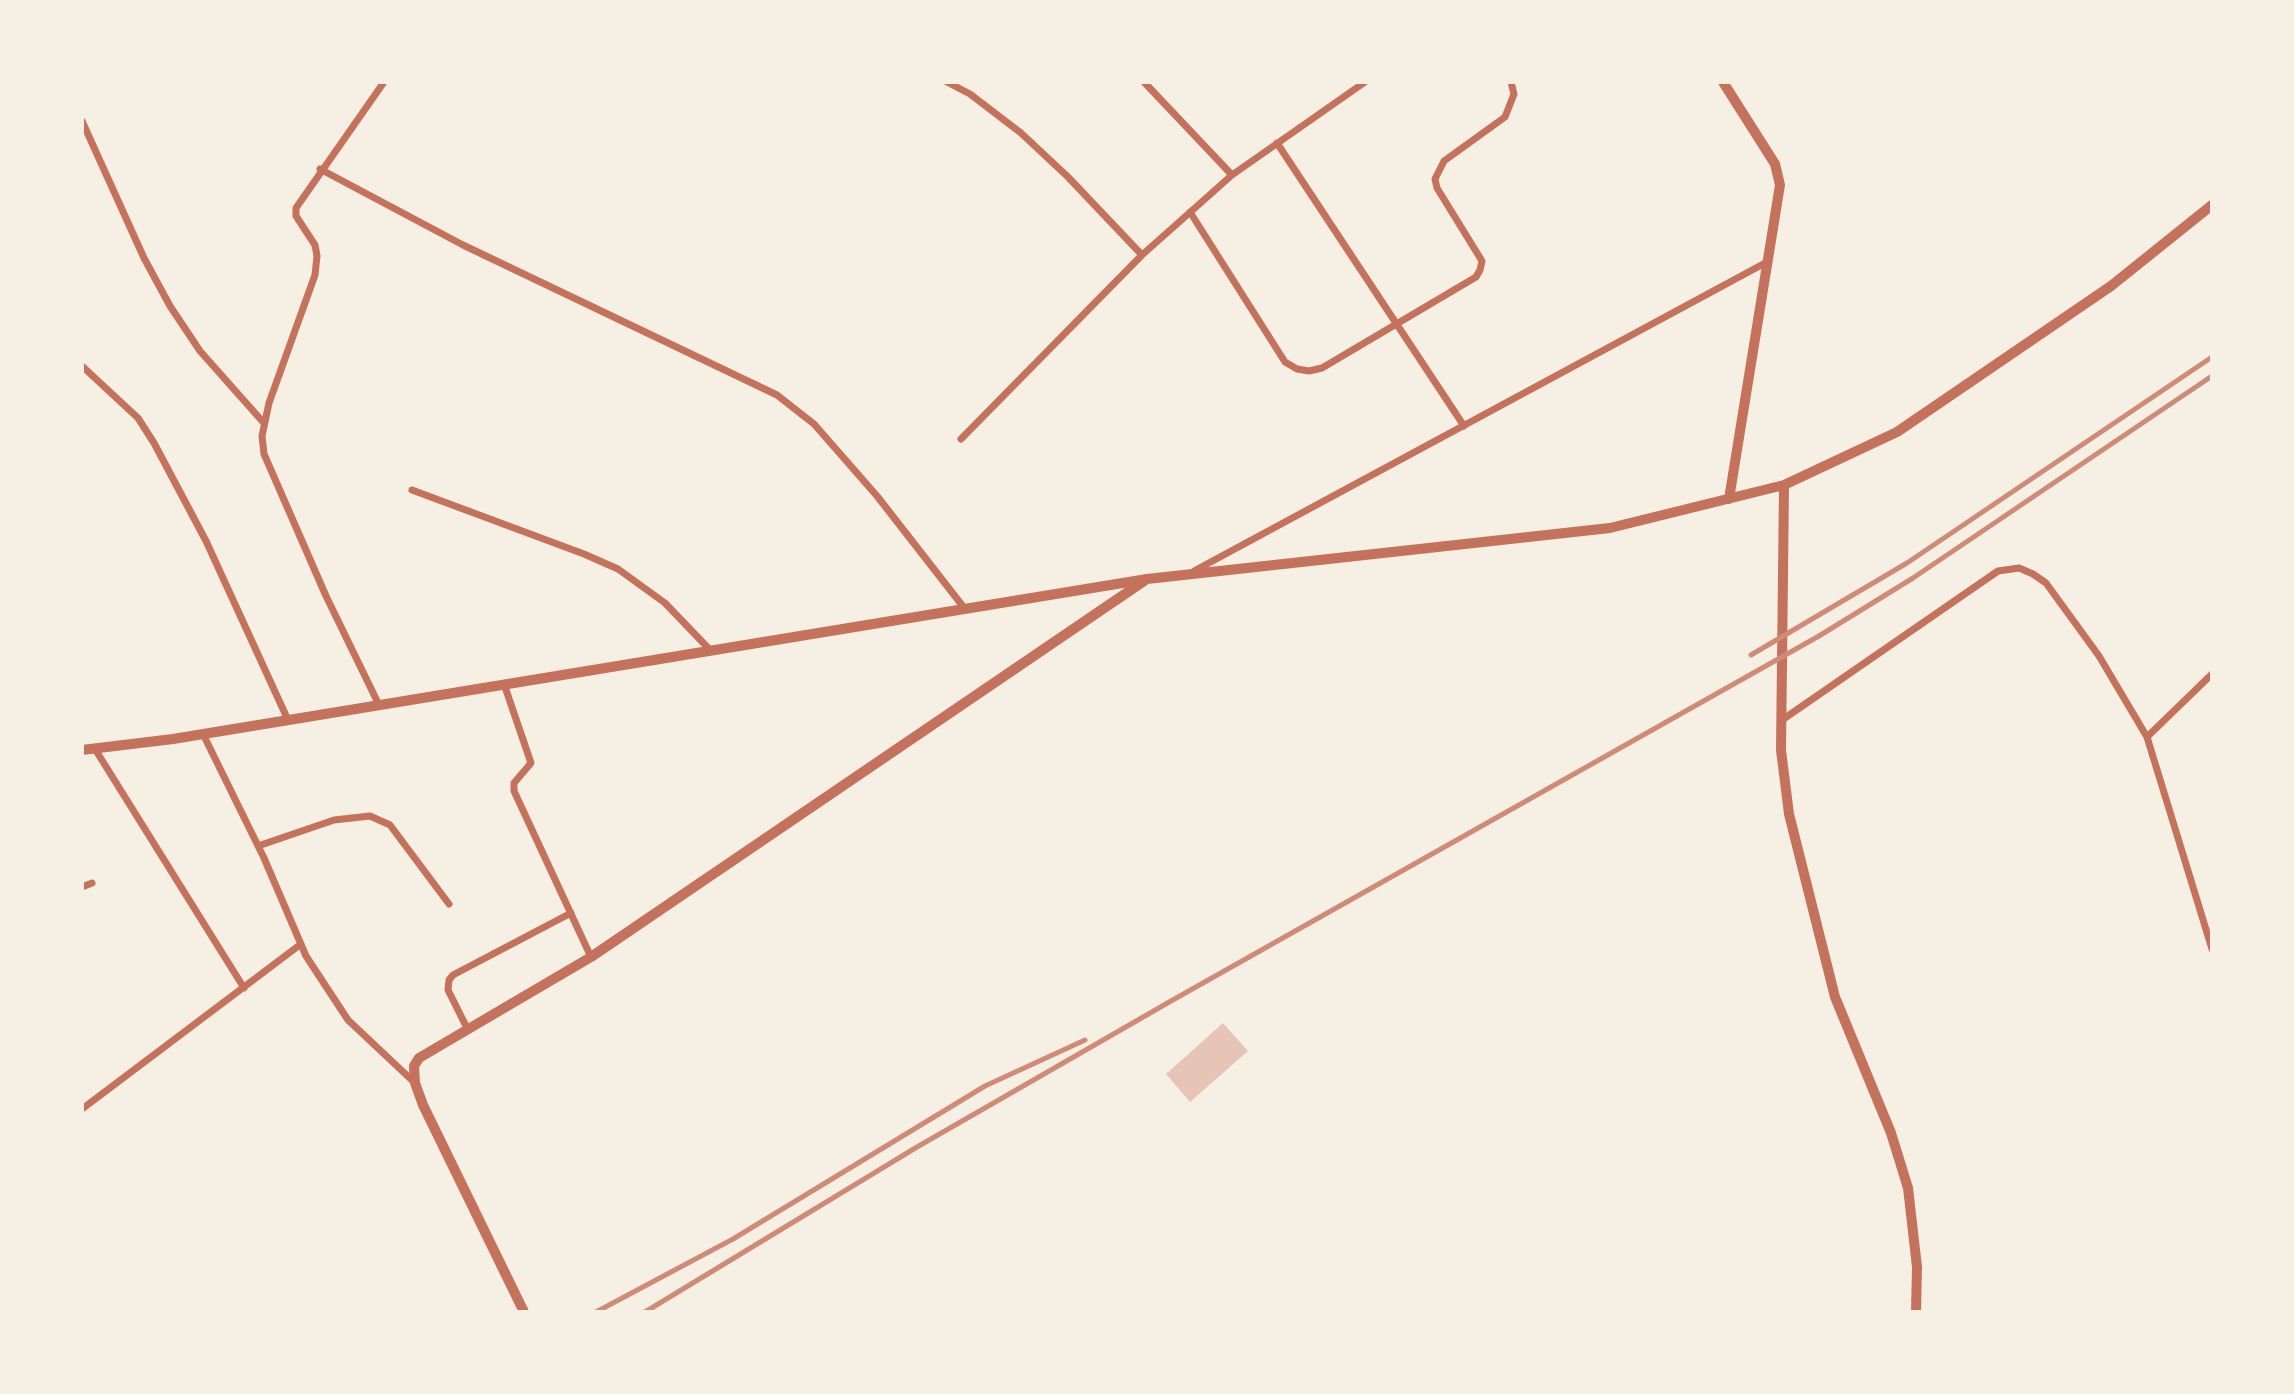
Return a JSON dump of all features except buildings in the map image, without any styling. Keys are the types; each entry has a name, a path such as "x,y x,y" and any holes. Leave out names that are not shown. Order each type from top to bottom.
{"street":[{"path":"379,705 326,596 264,454 263,422 315,275 317,256 314,245 296,216 296,208 320,169 384,82"},
{"path":"947,82 970,94 1021,133 1068,177 1142,255"},
{"path":"1144,82 1232,176"},
{"path":"961,439 1142,255 1190,212 1232,176 1365,82"},
{"path":"1190,212 1285,362 1297,369 1309,371 1322,368 1394,323 1476,277 1482,261 1437,188 1436,179 1444,161 1505,117 1514,94 1511,82"},
{"path":"1723,82 1775,164 1780,185 1729,499"},
{"path":"82,121 144,258 170,306 200,351 263,422"},
{"path":"1277,143 1464,426"},
{"path":"320,169 463,246 777,394 814,424 877,496 965,609"},
{"path":"82,750 203,734 1147,579 1609,528 1784,485 1897,432 2111,286 2212,205"},
{"path":"1187,575 1767,262"},
{"path":"82,366 138,418 154,443 206,541 288,720"},
{"path":"1784,485 1782,750 1789,814 1835,997 1891,1133 1908,1188 1917,1267 1916,1312"},
{"path":"412,490 618,569 665,603 710,650"},
{"path":"1782,720 1998,571 2019,568 2046,583 2099,656 2147,737 2212,949"},
{"path":"415,1083 414,1066 419,1058 592,957 1147,579"},
{"path":"2147,737 2212,674"},
{"path":"504,684 531,763 514,783 513,791 592,957"},
{"path":"203,734 258,846 301,944 348,1020 415,1083 524,1312"},
{"path":"95,749 244,988"},
{"path":"258,846 334,820 370,816 390,825 449,904"},
{"path":"82,887 92,883"},
{"path":"467,1028 448,990 449,980 453,975 572,913"},
{"path":"82,1109 301,944"}],"railway":[{"path":"1751,655 1907,563 2212,357"},
{"path":"645,1312 917,1147 1819,636 1913,578 2212,376"},
{"path":"596,1312 733,1239 985,1086 1085,1040"}]}
